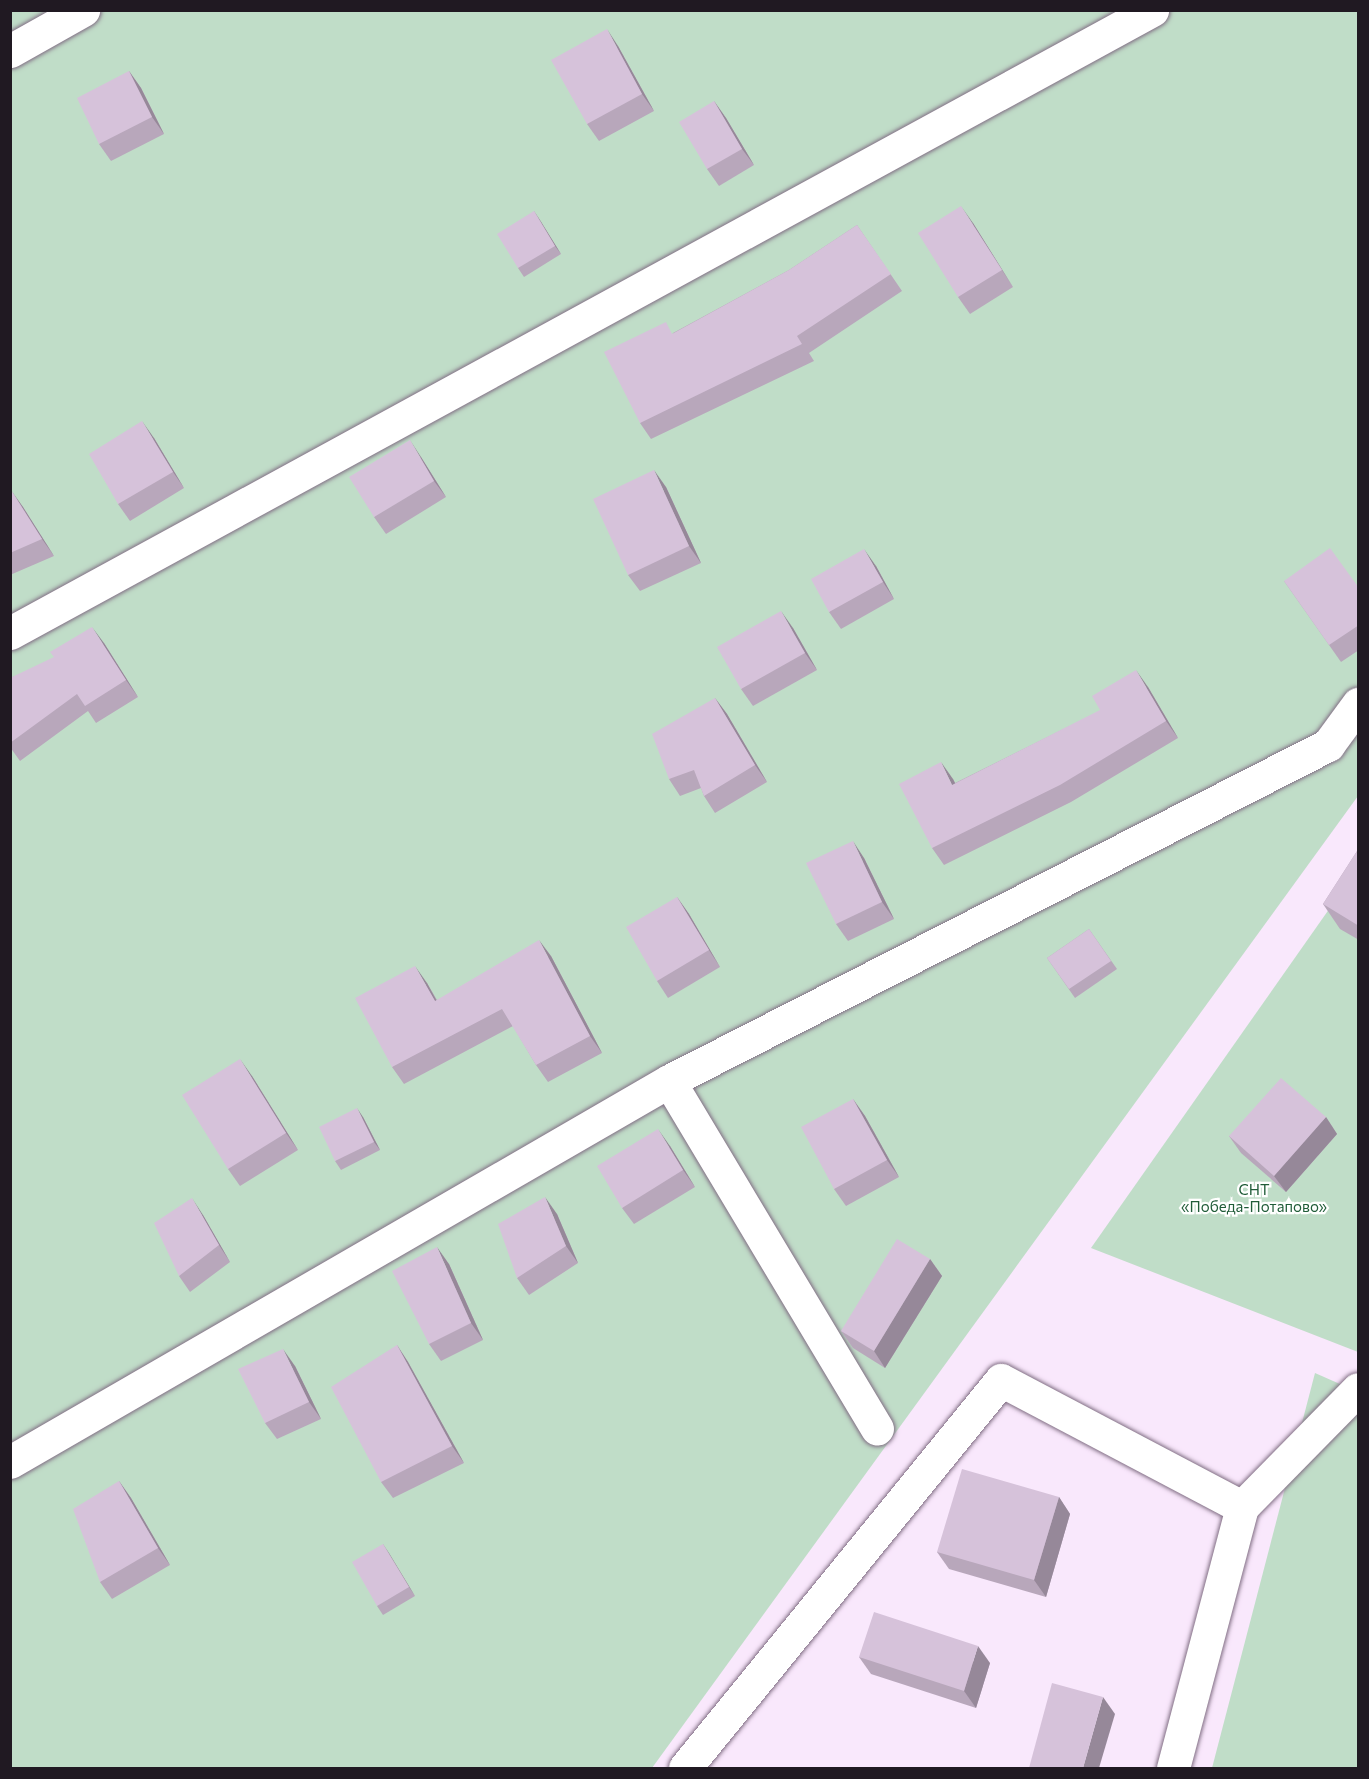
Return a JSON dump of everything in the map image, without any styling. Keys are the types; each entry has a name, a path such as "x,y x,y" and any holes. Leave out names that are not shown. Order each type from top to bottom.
{"street":[{"path":"10,51 83,10"},
{"path":"10,633 1152,10"},
{"path":"10,1462 669,1081 1328,745 1359,704"},
{"path":"669,1081 877,1429"},
{"path":"685,1768 1001,1380 1242,1507"},
{"path":"1173,1768 1242,1507 1359,1389"}],"green space":[{"path":"11,11 1358,11 1358,796 652,1768 11,1768"},
{"name":"СНТ «Победа-Потапово»","path":"1358,868 1358,1352 1091,1248"},
{"path":"1315,1373 1358,1392 1358,1768 1212,1768"}],"building":[{"path":"607,29 642,94 587,124 551,60"},
{"path":"129,71 152,117 99,144 77,98"},
{"path":"714,101 742,149 707,169 679,122"},
{"path":"961,206 1002,270 958,297 918,233"},
{"path":"534,211 555,246 518,268 497,234"},
{"path":"857,225 891,274 797,336 802,344 640,423 604,352 666,322 672,334 789,270"},
{"path":"142,421 173,472 118,504 89,454"},
{"path":"410,440 434,481 374,517 349,477"},
{"path":"654,470 689,546 628,575 593,499"},
{"path":"10,490 42,539 10,553"},
{"path":"1330,548 1359,588 1359,625 1329,645 1284,581"},
{"path":"864,549 883,582 829,612 811,579"},
{"path":"781,611 805,653 741,689 717,647"},
{"path":"92,627 126,680 85,706 77,694 10,743 10,678 54,657 50,652"},
{"path":"1136,670 1166,721 1060,785 932,848 899,784 941,762 952,785 1100,710 1092,696"},
{"path":"715,698 755,765 704,796 694,770 669,779 652,734"},
{"path":"853,841 882,902 836,924 806,863"},
{"path":"1359,848 1359,926 1323,904"},
{"path":"677,897 709,950 657,981 626,927"},
{"path":"1089,929 1111,961 1069,989 1047,958"},
{"path":"539,940 590,1036 536,1065 502,1009 392,1067 355,998 415,966 435,1001"},
{"path":"240,1059 286,1133 228,1169 182,1095"},
{"path":"1281,1078 1326,1117 1274,1176 1229,1136"},
{"path":"853,1099 887,1160 834,1189 801,1127"},
{"path":"357,1108 374,1142 335,1161 319,1127"},
{"path":"658,1129 683,1170 622,1208 597,1166"},
{"path":"545,1197 566,1246 517,1278 498,1224"},
{"path":"192,1198 219,1245 179,1276 154,1223"},
{"path":"897,1239 930,1259 874,1351 841,1331"},
{"path":"437,1247 471,1323 429,1344 392,1271"},
{"path":"397,1345 452,1446 381,1482 331,1387"},
{"path":"283,1349 309,1402 265,1423 238,1369"},
{"path":"962,1469 1059,1497 1034,1580 937,1552"},
{"path":"119,1481 158,1548 100,1582 73,1509"},
{"path":"383,1544 409,1587 377,1606 352,1562"},
{"path":"874,1612 978,1646 964,1691 859,1657"},
{"path":"1052,1683 1103,1697 1083,1768 1029,1768"}]}
